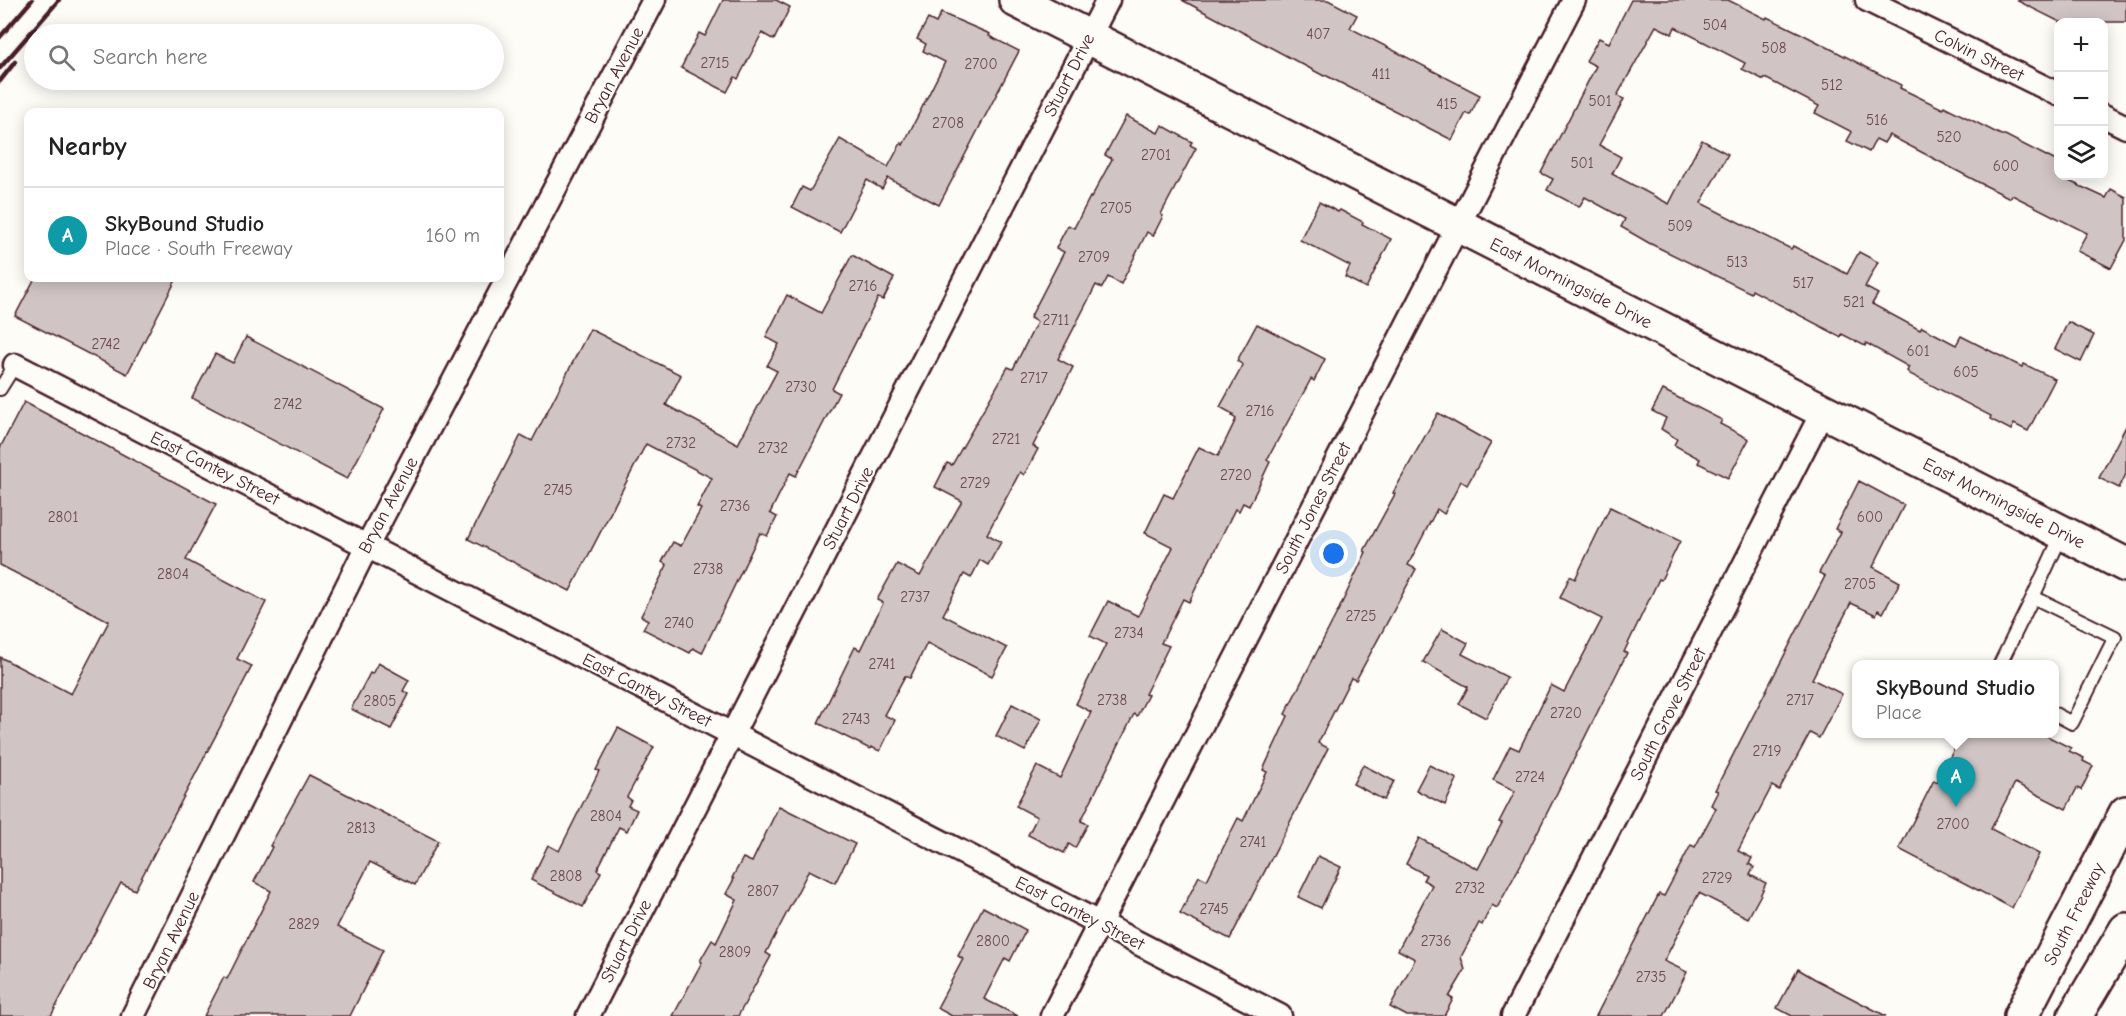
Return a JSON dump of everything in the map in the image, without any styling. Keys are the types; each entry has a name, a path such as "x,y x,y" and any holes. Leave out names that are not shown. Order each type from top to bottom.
{"main road":[{"name":"East Morningside Drive","path":"1016,0 2126,565"},
{"name":"South Freeway","path":"2022,1016 2126,813"},
{"path":"2075,1016 2126,930"}],"street":[{"name":"Bryan Avenue","path":"133,1016 367,546 654,0"},
{"name":"Stuart Drive","path":"588,1016 1108,0"},
{"name":"South Jones Street","path":"1052,1016 1574,0"},
{"name":"Colvin Street","path":"1867,0 2054,92"},
{"path":"2108,118 2126,127"},
{"name":"East Cantey Street","path":"15,365 1280,1016"},
{"name":"South Grove Street","path":"1514,1016 1823,411"}],"lane":[{"path":"0,389 15,365"},
{"path":"2002,660 2062,533"},
{"path":"2033,597 2115,637 2072,723 2059,716"}],"building":[{"path":"723,0 776,0 790,7 774,40 762,33 738,79 735,77 727,92 681,68 699,33 705,36"},
{"path":"1182,0 1328,0 1357,15 1350,28 1480,95 1470,115 1466,113 1452,140 1324,76"},
{"path":"1631,0 1728,0 1802,34 1901,85 1900,88 1943,109 1944,106 2054,160 2054,180 2067,180 2106,198 2111,189 2126,197 2126,240 2111,268 2077,251 2087,233 2012,195 2010,198 1889,135 1884,143 1876,139 1869,152 1847,141 1852,132 1815,113 1819,106 1765,78 1764,80 1742,69 1745,63 1675,27 1672,34 1656,26 1617,96 1624,99 1599,145 1621,157 1612,174 1669,204 1702,140 1728,154 1701,203 1791,249 1793,246 1847,274 1859,252 1878,262 1865,287 1878,294 1872,304 1920,330 1922,327 1956,345 1961,336 2022,367 2024,364 2055,379 2028,431 2014,424 2011,430 1990,419 1991,416 1910,374 1907,371 1909,367 1866,343 1865,346 1842,334 1841,337 1752,290 1751,293 1649,243 1621,227 1625,219 1585,197 1579,207 1547,190 1553,179 1541,173 1596,66 1586,61 1599,38 1609,43"},
{"path":"2016,0 2126,0 2126,22 2108,22 2108,18 2054,19"},
{"path":"941,13 990,34 989,36 1019,51 939,205 888,178 882,189 867,180 840,232 792,207 802,187 810,191 840,139 888,167 901,143 903,145 945,62 923,51 926,44 917,39 928,19 936,23"},
{"path":"1126,116 1158,133 1162,125 1192,142 1190,145 1196,148 1161,214 1163,216 1153,236 1147,232 1121,284 1108,277 1102,288 1096,285 1058,359 1073,367 1033,446 1038,449 1024,475 1020,472 987,534 1001,542 988,565 980,560 971,578 964,574 943,615 1007,648 992,676 927,643 910,678 905,676 884,715 895,720 880,751 871,747 870,749 818,723 855,647 860,650 883,603 877,600 897,564 920,576 962,501 935,487 947,463 952,465 1008,367 1013,369 1037,322 1030,318 1064,252 1056,248 1068,225 1074,228 1112,159 1105,155"},
{"path":"1319,202 1338,212 1340,210 1391,239 1366,288 1345,277 1350,266 1300,240"},
{"path":"852,255 894,278 883,300 878,298 832,389 839,393 796,476 790,473 770,513 777,517 767,536 760,533 702,653 693,648 690,653 643,629 648,620 641,616 667,565 662,562 673,542 681,546 701,509 697,507 712,478 646,444 570,591 468,539 521,435 532,441 590,329 681,375 666,405 738,444 777,371 767,366 779,344 766,337 787,295 821,313"},
{"path":"33,282 175,282 127,374 15,316"},
{"path":"2068,322 2094,335 2081,362 2055,349"},
{"path":"1257,324 1325,359 1314,381 1311,379 1267,460 1270,462 1249,506 1243,503 1239,511 1235,509 1189,602 1183,599 1161,643 1169,646 1145,694 1148,695 1137,716 1134,714 1081,821 1088,824 1075,848 1069,844 1064,853 1028,835 1037,817 1016,806 1037,766 1060,778 1091,712 1076,704 1106,644 1090,636 1108,601 1138,616 1173,547 1145,533 1164,494 1173,498 1199,447 1218,456 1236,419 1232,416 1233,414 1220,407 1243,365 1237,361"},
{"path":"246,337 384,409 347,479 192,398 215,354 233,363"},
{"path":"1663,390 1722,420 1720,424 1749,439 1728,478 1698,463 1700,459 1674,445 1677,439 1661,429 1666,418 1652,411"},
{"path":"24,402 216,504 186,560 266,602 237,659 252,666 135,890 121,883 51,1016 0,1016 0,657 71,694 109,621 0,565 0,448"},
{"path":"1438,413 1491,443 1467,485 1461,481 1444,514 1437,509 1408,565 1416,569 1356,680 1351,678 1318,743 1328,748 1230,939 1180,914 1199,876 1207,880 1238,818 1243,821 1267,772 1263,770 1288,716 1285,714 1339,609 1366,552 1364,551 1395,494 1393,493"},
{"path":"2126,426 2126,474 2119,488 2099,478"},
{"path":"1859,481 1904,505 1873,567 1900,582 1883,613 1878,610 1876,615 1851,603 1812,679 1842,694 1819,738 1810,733 1779,790 1772,786 1738,851 1752,858 1749,864 1754,867 1750,875 1766,883 1760,896 1748,918 1699,893 1664,961 1687,972 1664,1016 1596,1016 1659,894 1664,896 1691,845 1695,847 1716,808 1711,805 1718,791 1715,790 1825,576 1819,573 1841,532 1835,529"},
{"path":"1610,507 1680,541 1661,580 1659,579 1624,652 1627,653 1526,855 1497,908 1492,905 1482,925 1479,923 1461,957 1465,970 1449,997 1453,999 1444,1016 1407,1016 1390,1007 1415,959 1398,950 1432,885 1423,880 1426,875 1406,864 1419,838 1478,869 1502,823 1499,822 1515,791 1493,780 1510,746 1519,750 1551,685 1564,692 1602,619 1560,598 1570,576 1575,579"},
{"path":"1442,629 1468,643 1462,654 1507,677 1486,718 1459,704 1468,687 1423,662"},
{"path":"378,663 409,680 403,691 409,694 391,729 351,709 370,673 372,674"},
{"path":"1012,704 1041,719 1025,751 996,736"},
{"path":"618,728 654,747 627,797 631,800 628,806 637,810 627,831 619,827 597,870 601,872 583,907 531,880 548,845 559,851"},
{"path":"1960,738 2051,738 2071,748 2069,751 2084,758 2083,761 2093,766 2081,790 2077,788 2066,809 2015,783 1991,829 2039,854 2012,908 1899,849 1934,780 1937,782"},
{"path":"1363,765 1394,781 1384,800 1353,784"},
{"path":"1429,765 1457,779 1445,805 1416,790"},
{"path":"309,775 438,841 415,885 370,862 337,927 383,950 350,1016 204,1016 224,977 227,979 271,891 254,882 272,847 270,846"},
{"path":"779,806 855,844 835,883 809,870 766,953 771,956 738,1016 673,1016 702,962 700,961 712,940 716,943 737,900 726,894 734,879 732,878 743,858 752,862"},
{"path":"1318,856 1341,867 1321,908 1298,897"},
{"path":"983,907 1026,930 1010,961 1005,958 984,999 1018,1016 952,1016 937,1008 963,959 958,956"},
{"path":"1798,969 1886,1016 1792,1016 1777,1008"}],"railway":[{"path":"0,37 32,0"},
{"path":"38,24 59,0"},
{"path":"0,68 24,40"},
{"path":"0,81 15,62"}],"place":[{"name":"SkyBound Studio","path":"1956,807"}]}
